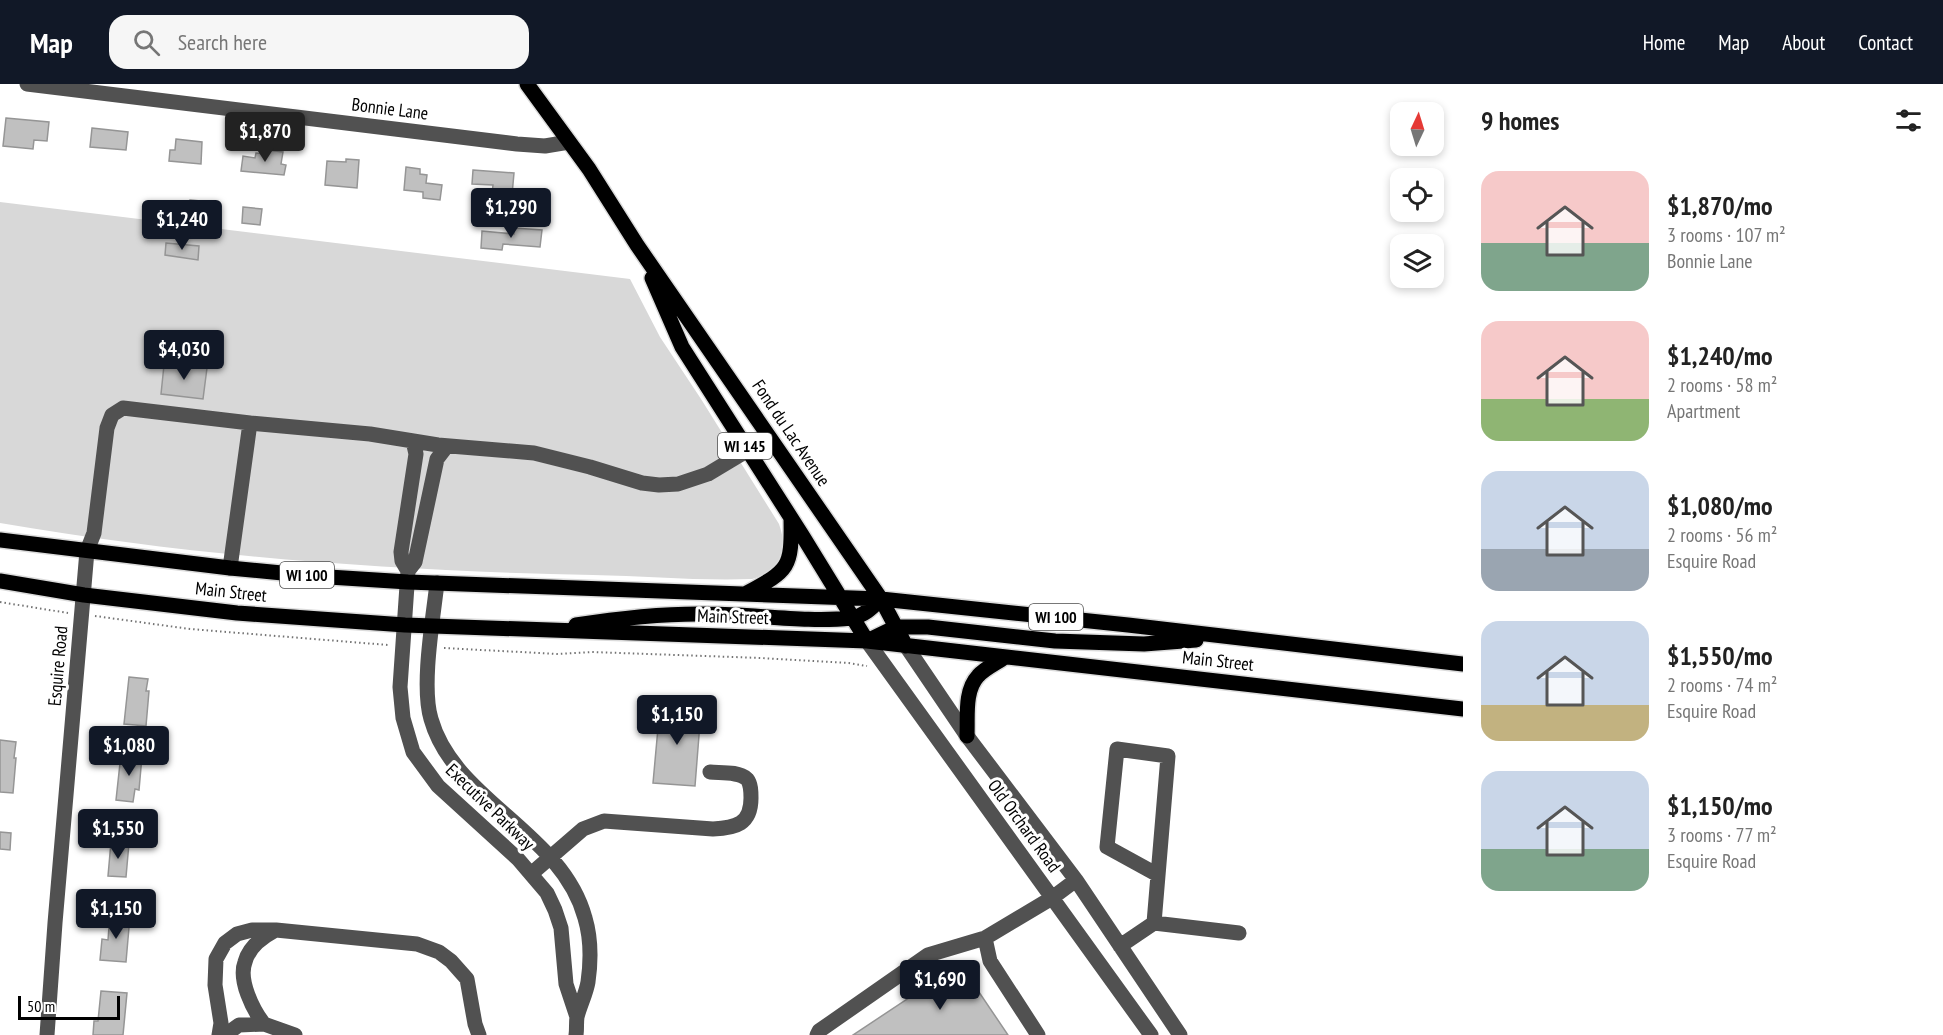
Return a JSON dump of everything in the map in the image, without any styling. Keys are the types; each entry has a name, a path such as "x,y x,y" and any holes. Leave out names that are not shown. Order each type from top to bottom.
{"main road":[{"name":"Fond du Lac Avenue","path":"527,84 589,169 638,245 881,599 906,646"},
{"name":"Fond du Lac Avenue","path":"638,245 682,347 867,641"},
{"path":"744,594 775,578 790,558 791,518"},
{"name":"Main Street","path":"0,540 230,568 408,576 436,583 881,599 1463,664"},
{"name":"Main Street","path":"0,581 84,595 237,613 405,625 867,641 1463,709"},
{"path":"542,631 618,618 707,614 853,618 870,611 881,599"},
{"path":"867,641 896,627 928,627 1055,640 1144,644 1231,638"},
{"path":"967,736 969,693 973,682 979,675 1005,657"}],"street":[{"name":"Bonnie Lane","path":"27,84 518,144 545,146 569,142"},
{"name":"Esquire Road","path":"47,1035 87,551 94,533 107,428 112,415 123,408 369,434 447,446 534,453 642,483 659,485 678,484 708,474 748,450"},
{"path":"230,568 250,423"},
{"path":"408,576 401,552 416,454 413,441"},
{"path":"408,576 416,562 437,459 447,446"},
{"name":"Executive Parkway","path":"408,576 400,687 402,718 413,752 438,786 518,860 547,893 561,928 566,984 577,1017"},
{"name":"Executive Parkway","path":"436,583 427,686 430,717 440,744 457,769 535,842 566,876 577,897 585,919 590,951 588,983 577,1017 576,1035"},
{"name":"Old Orchard Road","path":"867,641 1151,1035"},
{"name":"Old Orchard Road","path":"906,646 967,736 1076,879 1180,1035"},
{"path":"1154,923 1168,756 1117,749 1107,847 1158,874"},
{"path":"531,874 583,829 604,821 713,829 731,828 743,822 750,811 750,785 747,780 737,774 710,772"},
{"path":"450,797 468,779"},
{"path":"817,1035 819,1031 928,955 985,938 1052,898 1076,879"},
{"path":"1120,946 1154,923 1239,933"},
{"path":"219,1035 221,1023 215,985 216,959 225,943 237,934 252,930 276,930 417,944 440,952 467,979 479,1035"},
{"path":"264,1024 252,1005 244,975 244,962 258,940 276,930"},
{"path":"985,938 990,961 1038,1035"},
{"path":"225,1035 239,1025 264,1024 295,1035"}],"path":[{"path":"0,602 67,612"},
{"path":"95,616 190,629 382,645"},
{"path":"451,648 558,654 592,652 761,658 849,663 871,667"}],"shaded area":[{"path":"0,202 630,279 660,337 779,524 783,543 780,559 770,570 752,579 444,570 222,553 74,535 0,523"}],"building":[{"path":"6,118 49,122 47,141 34,140 33,149 3,146"},
{"path":"92,128 128,132 126,150 90,147"},
{"path":"176,139 202,142 201,164 169,161 170,150 175,150"},
{"path":"267,150 283,152 281,164 286,165 284,175 241,171 243,156 255,158 256,153 266,154"},
{"path":"346,159 359,160 357,188 325,185 327,161 346,162"},
{"path":"406,167 420,169 420,174 427,175 426,183 442,185 440,200 423,198 423,192 404,190"},
{"path":"473,170 514,173 512,195 492,194 493,185 472,184"},
{"path":"190,200 211,202 209,218 188,215"},
{"path":"243,207 262,209 260,225 242,223"},
{"path":"514,228 542,230 540,247 503,244 502,250 481,248 482,231 514,234"},
{"path":"166,243 199,246 198,260 165,255"},
{"path":"164,365 207,368 203,399 161,394"},
{"path":"129,677 148,679 146,726 124,724"},
{"path":"660,706 701,710 695,786 653,783"},
{"path":"0,740 16,742 13,793 0,792"},
{"path":"121,754 142,756 139,790 135,789 133,802 116,800"},
{"path":"0,832 11,833 10,850 0,849"},
{"path":"111,842 129,843 126,877 108,876"},
{"path":"110,914 130,916 126,962 100,960 102,939 108,940"},
{"path":"960,964 1008,1035 853,1035"},
{"path":"101,991 127,993 123,1035 93,1035 94,1021 98,1021"}]}
